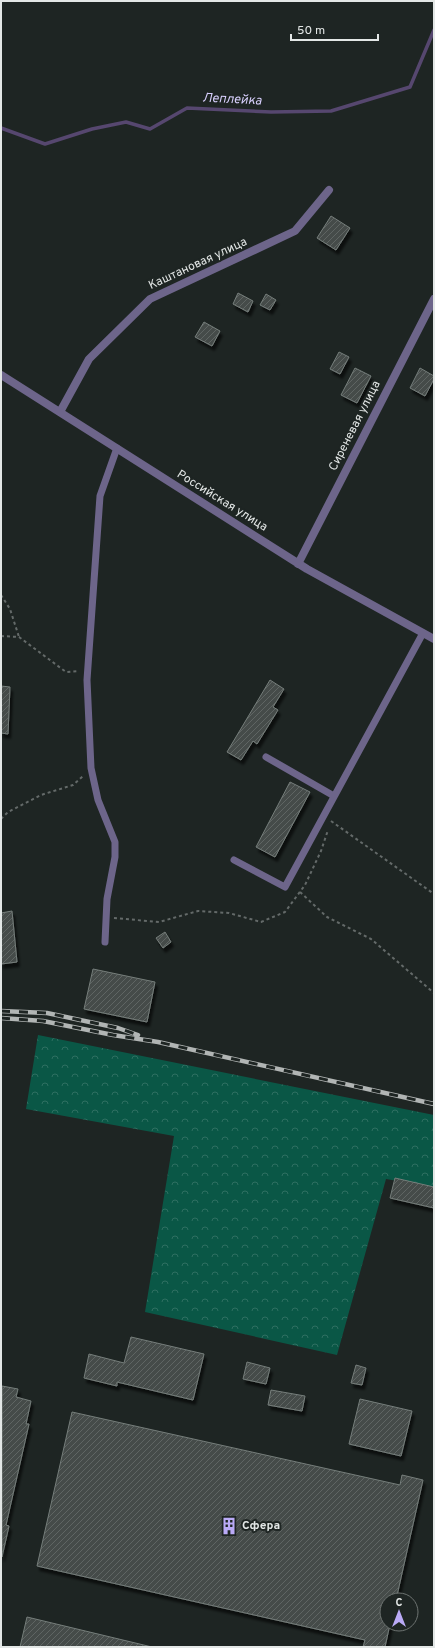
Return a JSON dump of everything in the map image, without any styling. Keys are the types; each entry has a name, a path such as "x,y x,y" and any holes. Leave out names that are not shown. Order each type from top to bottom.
{"street":[{"name":"Каштановая улица","path":"60,412 89,359 150,299 295,231 330,190"},
{"name":"Сиреневая улица","path":"298,564 434,299"},
{"name":"Российская улица","path":"1,375 298,564 434,639"}],"lane":[{"path":"105,942 107,898 115,857 115,842 98,800 91,768 86,680 100,496 117,448"},
{"path":"234,860 285,887 423,633"},
{"path":"266,757 334,796"}],"path":[{"path":"1,595 10,609 19,637"},
{"path":"1,636 19,637 66,672 87,669"},
{"path":"1,819 8,812 41,795 73,785 91,768"},
{"path":"324,816 434,894"},
{"path":"106,917 131,921 159,922 198,910 229,913 261,922 285,912 305,885 321,851 328,828"},
{"path":"300,892 327,917 371,939 434,993"}],"green space":[{"path":"38,1035 434,1115 434,1187 386,1179 337,1355 145,1312 174,1136 26,1109"}],"building":[{"path":"331,216 350,228 336,250 317,238"},
{"path":"238,293 253,301 248,312 233,304"},
{"path":"266,294 276,300 270,310 260,305"},
{"path":"204,322 220,331 212,346 195,337"},
{"path":"339,352 349,357 340,374 330,369"},
{"path":"355,368 371,376 357,403 341,395"},
{"path":"420,368 434,376 434,379 425,396 410,388"},
{"path":"270,680 284,689 273,707 278,710 257,744 253,741 241,760 227,752"},
{"path":"1,686 10,687 8,734 1,733"},
{"path":"290,782 310,792 275,857 256,847"},
{"path":"12,911 17,962 1,964 1,913"},
{"path":"165,932 171,942 163,948 156,938"},
{"path":"93,969 155,982 147,1022 84,1009"},
{"path":"395,1178 434,1187 434,1208 390,1198"},
{"path":"131,1337 204,1354 193,1400 117,1382 117,1386 84,1378 89,1354 124,1363"},
{"path":"247,1362 270,1368 266,1384 243,1379"},
{"path":"356,1365 366,1368 362,1385 351,1383"},
{"path":"2,1386 18,1389 16,1397 31,1401 26,1424 29,1424 6,1525 9,1526 2,1557"},
{"path":"271,1390 305,1396 302,1411 268,1405"},
{"path":"360,1399 412,1411 401,1456 349,1444"},
{"name":"Сфера","path":"72,1412 400,1485 402,1475 423,1480 398,1592 379,1592 379,1632 388,1632 385,1647 363,1647 365,1640 37,1566"},
{"path":"27,1617 152,1647 20,1647"}],"waterway":[{"name":"Леплейка","path":"1,128 45,144 92,129 126,122 150,129 187,108 271,112 331,111 410,87 434,30"}],"railway":[{"path":"1,1011 47,1013 118,1028 138,1035"},
{"path":"1,1018 43,1021 158,1042 434,1104"}],"place":[{"name":"Сфера","path":"229,1526"}]}
